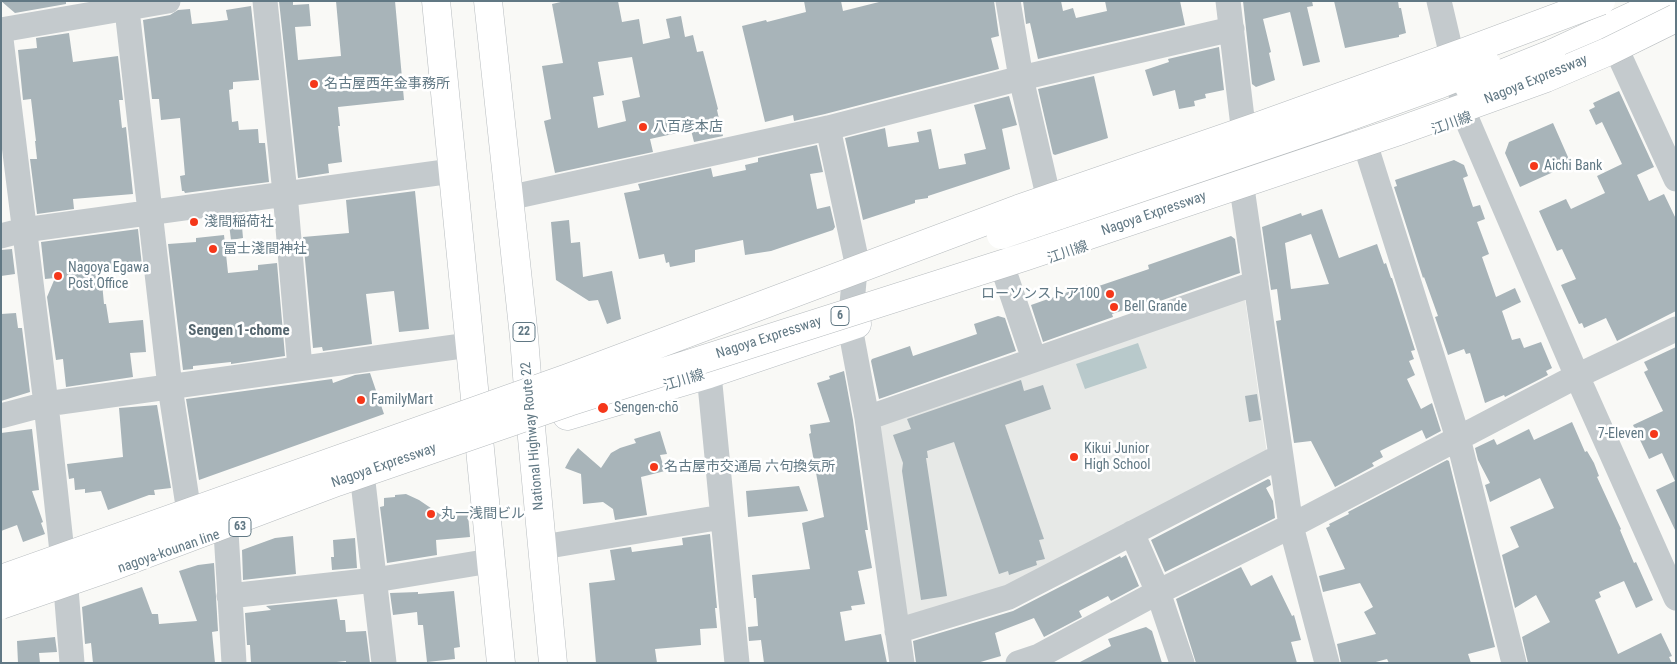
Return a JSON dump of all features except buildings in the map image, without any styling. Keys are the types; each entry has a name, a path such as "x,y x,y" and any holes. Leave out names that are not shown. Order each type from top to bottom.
{"main road":[{"path":"436,1 501,663"},
{"name":"National Highway Route 22","path":"488,1 524,337 553,663"},
{"path":"1,573 476,403 856,258 1450,53 1563,1"},
{"name":"Nagoya Expressway","path":"1,605 114,566 337,482 1018,209 1462,54 1601,1"},
{"path":"568,390 714,349 1105,217 1445,97 1548,47 1633,1"},
{"path":"1548,47 1665,1"},
{"name":"Nagoya Expressway","path":"1,580 568,390 1024,257 1399,131 1546,78 1606,52 1676,18"},
{"name":"江川線","path":"478,443 709,374 1467,120 1619,55 1676,27"},
{"name":"nagoya-kounan line","path":"1,612 478,443"}],"street":[{"path":"1,30 127,5 168,1"},
{"path":"265,1 285,193 300,368"},
{"path":"1008,1 1021,78 1047,191"},
{"path":"1228,1 1243,126 1243,195 1291,526 1327,663"},
{"path":"1439,1 1467,120 1577,376 1676,598"},
{"path":"127,5 170,386 188,506"},
{"path":"508,198 828,128 1021,78 1232,29"},
{"path":"1,39 13,233 46,404 72,663"},
{"path":"1619,55 1676,179"},
{"path":"828,128 856,258 850,326 867,418 902,663"},
{"path":"1368,153 1458,438 1514,663"},
{"path":"13,233 285,193 452,171"},
{"path":"1005,274 1034,359"},
{"path":"867,418 1256,283"},
{"path":"1033,661 1158,592 1291,526 1577,376 1676,329"},
{"path":"1,416 46,404 469,345"},
{"path":"709,374 737,663"},
{"path":"897,631 1009,597 1281,456"},
{"path":"364,482 384,663"},
{"path":"543,547 722,517"},
{"path":"226,532 234,663"},
{"path":"1132,533 1158,592 1182,663"},
{"path":"229,596 375,580 490,561"}],"shaded area":[{"name":"Kikui Junior High School","path":"1245,299 1267,454 1008,591 906,617 878,424"},
{"path":"1138,343 1147,368 1085,389 1076,364"}],"place":[{"name":"名古屋西年金事務所","path":"314,84"},
{"name":"八百彦本店","path":"643,127"},
{"name":"Aichi Bank","path":"1534,166"},
{"name":"淺間稲荷社","path":"194,222"},
{"name":"冨士淺間神社","path":"213,249"},
{"name":"Nagoya Egawa Post Office","path":"58,276"},
{"name":"ローソンストア100","path":"1110,294"},
{"name":"Bell Grande","path":"1114,307"},
{"name":"FamilyMart","path":"361,400"},
{"name":"Sengen-chō","path":"603,408"},
{"name":"7-Eleven","path":"1654,434"},
{"name":"Kikui Junior High School","path":"1074,457"},
{"name":"名古屋市交通局 六句換気所","path":"654,467"},
{"name":"丸一浅間ビル","path":"431,514"}],"district":[{"name":"Sengen 1-chome","path":"239,331"}]}
